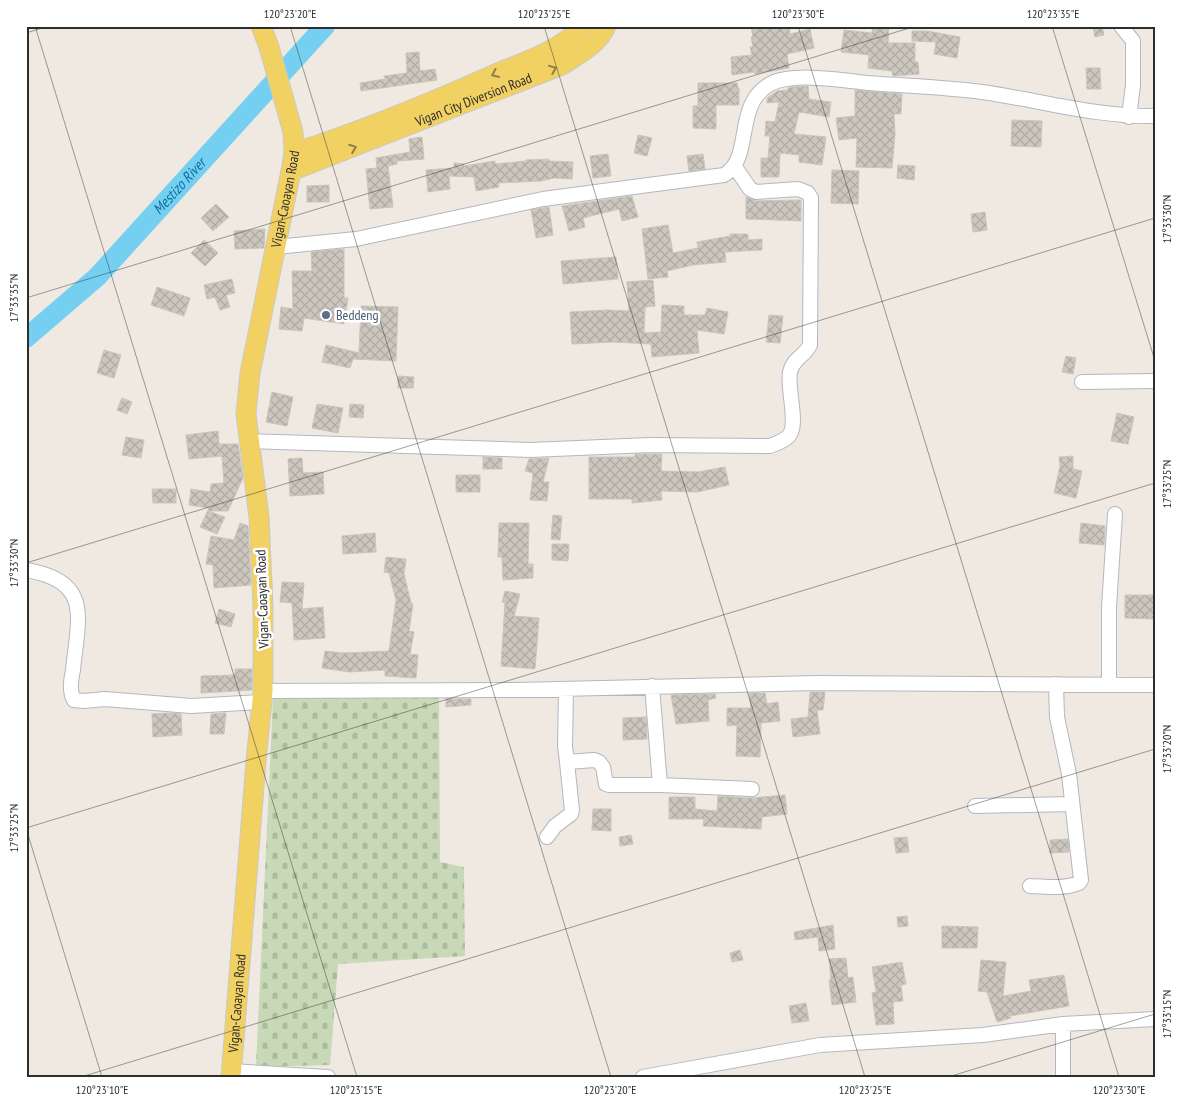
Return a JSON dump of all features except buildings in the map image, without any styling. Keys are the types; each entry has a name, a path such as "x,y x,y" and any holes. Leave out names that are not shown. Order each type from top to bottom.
{"main road":[{"name":"Vigan City Diversion Road","path":"291,171 331,149 445,96 553,49 578,32 583,26"},
{"name":"Vigan City Diversion Road","path":"291,171 331,149 562,65 590,46 606,26"},
{"name":"Vigan-Caoayan Road","path":"231,1074 263,697 263,606 259,517 246,414 248,391 291,171 293,129 268,34"},
{"path":"293,129 331,149"}],"street":[{"path":"1121,26 1133,42 1133,85 1129,117"},
{"path":"276,247 356,238 543,199 718,177 735,167 738,161 749,110 754,100 768,86 784,79 845,80 980,92 1129,117 1155,116"},
{"path":"249,441 530,450 650,445 770,446 783,440 790,435 793,425 789,385 790,370 797,357 808,350 810,345 812,198 808,193 798,189 756,192 750,189 735,167"},
{"path":"1082,382 1155,380"},
{"path":"1109,685 1109,607 1115,514"},
{"path":"26,570 44,573 58,579 73,593 78,613 71,688 74,700 84,701 104,698 191,706 263,697 652,686 816,683 1155,685"},
{"path":"1030,886 1051,887 1079,883 1080,870 1065,749 1057,717 1056,684"},
{"path":"652,686 660,785"},
{"path":"547,838 555,826 571,814 572,810 565,746 566,689"},
{"path":"567,762 588,760 599,762 603,767 605,783 609,786 660,785 752,789"},
{"path":"975,806 1072,804"},
{"path":"643,1077 820,1045 982,1035 1063,1024 1155,1020"},
{"path":"1063,1024 1063,1077"},
{"path":"231,1074 328,1077"}],"green space":[{"path":"439,694 440,862 464,867 465,956 338,964 330,1065 256,1067 273,698"}],"waterway":[{"name":"Mestizo River","path":"26,338 97,277 325,26"}],"place":[{"name":"Beddeng","path":"326,315"}]}
